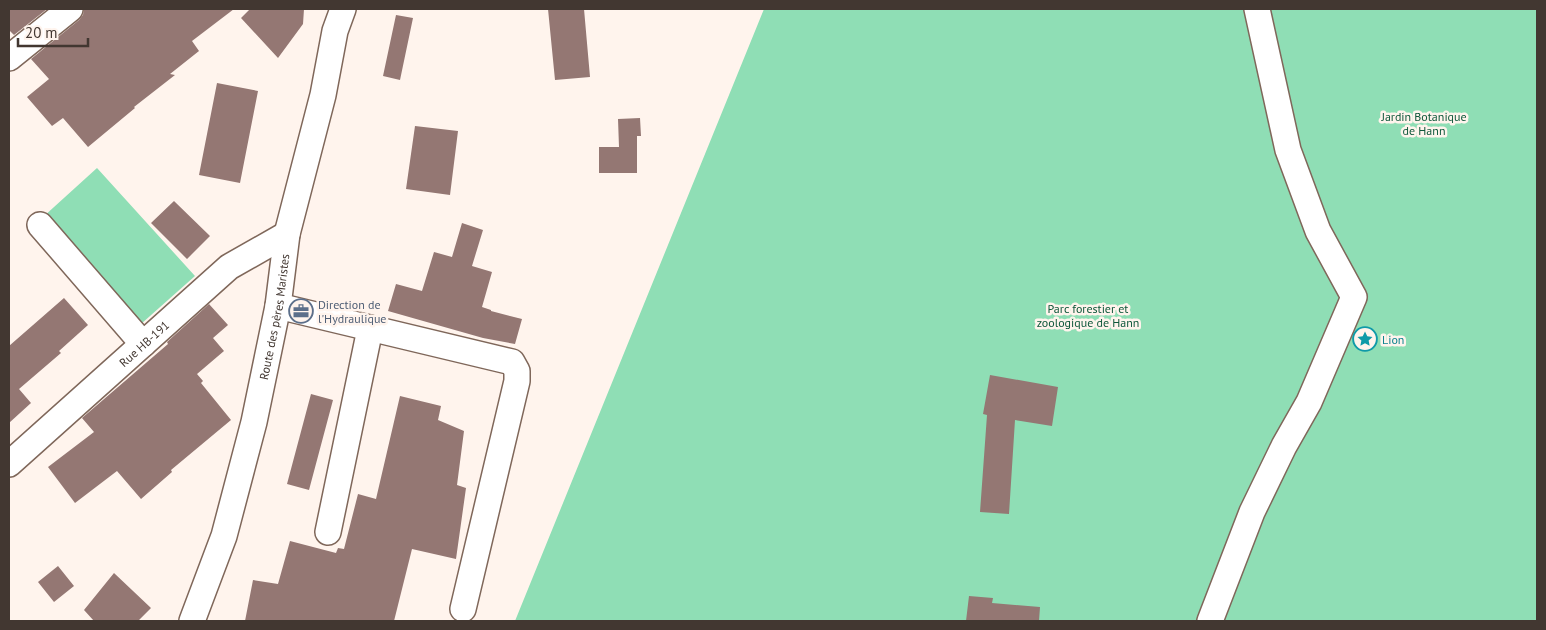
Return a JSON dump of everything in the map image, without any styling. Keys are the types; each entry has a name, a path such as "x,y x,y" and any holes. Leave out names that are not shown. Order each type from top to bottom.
{"street":[{"path":"10,54 70,9"},
{"name":"Route des pères Maristes","path":"192,621 224,536 254,422 278,306 287,234 323,95 335,31 343,9"},
{"path":"1210,621 1252,512 1284,446 1309,402 1354,297 1318,231 1288,150 1257,9"},
{"path":"40,225 143,344"},
{"name":"Rue HB-191","path":"9,464 229,267 287,234"},
{"path":"278,306 512,362 517,371 517,382 463,609"},
{"path":"328,532 370,329"}],"green space":[{"name":"Parc forestier et zoologique de Hann","path":"764,9 1537,9 1537,621 515,621"},
{"path":"97,168 195,276 141,324 43,217"}],"building":[{"path":"9,9 47,9 14,35 9,30"},
{"path":"84,9 234,9 192,41 199,51 170,74 175,75 88,147 63,118 52,126 27,97 49,79 31,59 79,20 83,15"},
{"path":"250,9 304,9 303,24 278,58 241,18"},
{"path":"548,9 584,9 590,77 555,80"},
{"path":"396,15 413,18 400,80 383,76"},
{"path":"217,83 258,91 240,183 199,175"},
{"path":"640,118 641,136 637,136 637,173 599,173 599,147 619,147 618,119"},
{"path":"415,126 458,131 450,195 406,189"},
{"path":"174,201 210,236 187,259 151,223"},
{"path":"462,223 483,230 472,266 492,272 482,307 522,319 515,344 483,338 388,311 396,284 422,291 434,252 452,257"},
{"path":"64,298 88,325 59,351 61,353 19,389 31,403 9,423 9,346"},
{"path":"209,304 228,325 213,338 224,351 197,374 203,381 201,383 231,420 171,470 172,472 141,499 117,471 75,503 48,467 94,432 82,418 168,344 167,342"},
{"path":"990,375 1058,387 1052,426 1015,420 1009,514 980,512 987,415 983,414"},
{"path":"311,394 333,400 309,490 287,484"},
{"path":"400,396 441,406 438,420 464,431 457,485 466,488 456,559 412,549 394,621 245,621 253,580 278,584 290,541 336,553 338,548 344,549 358,494 376,499"},
{"path":"58,566 74,586 54,602 38,582"},
{"path":"114,573 151,608 138,621 94,621 84,610"},
{"path":"969,596 993,598 992,603 1040,607 1039,621 966,621"}],"place":[{"name":"Direction de l'Hydraulique","path":"301,311"},
{"name":"Lion","path":"1365,339"}],"park label":[{"name":"Jardin Botanique de Hann","path":"1424,123"}]}
